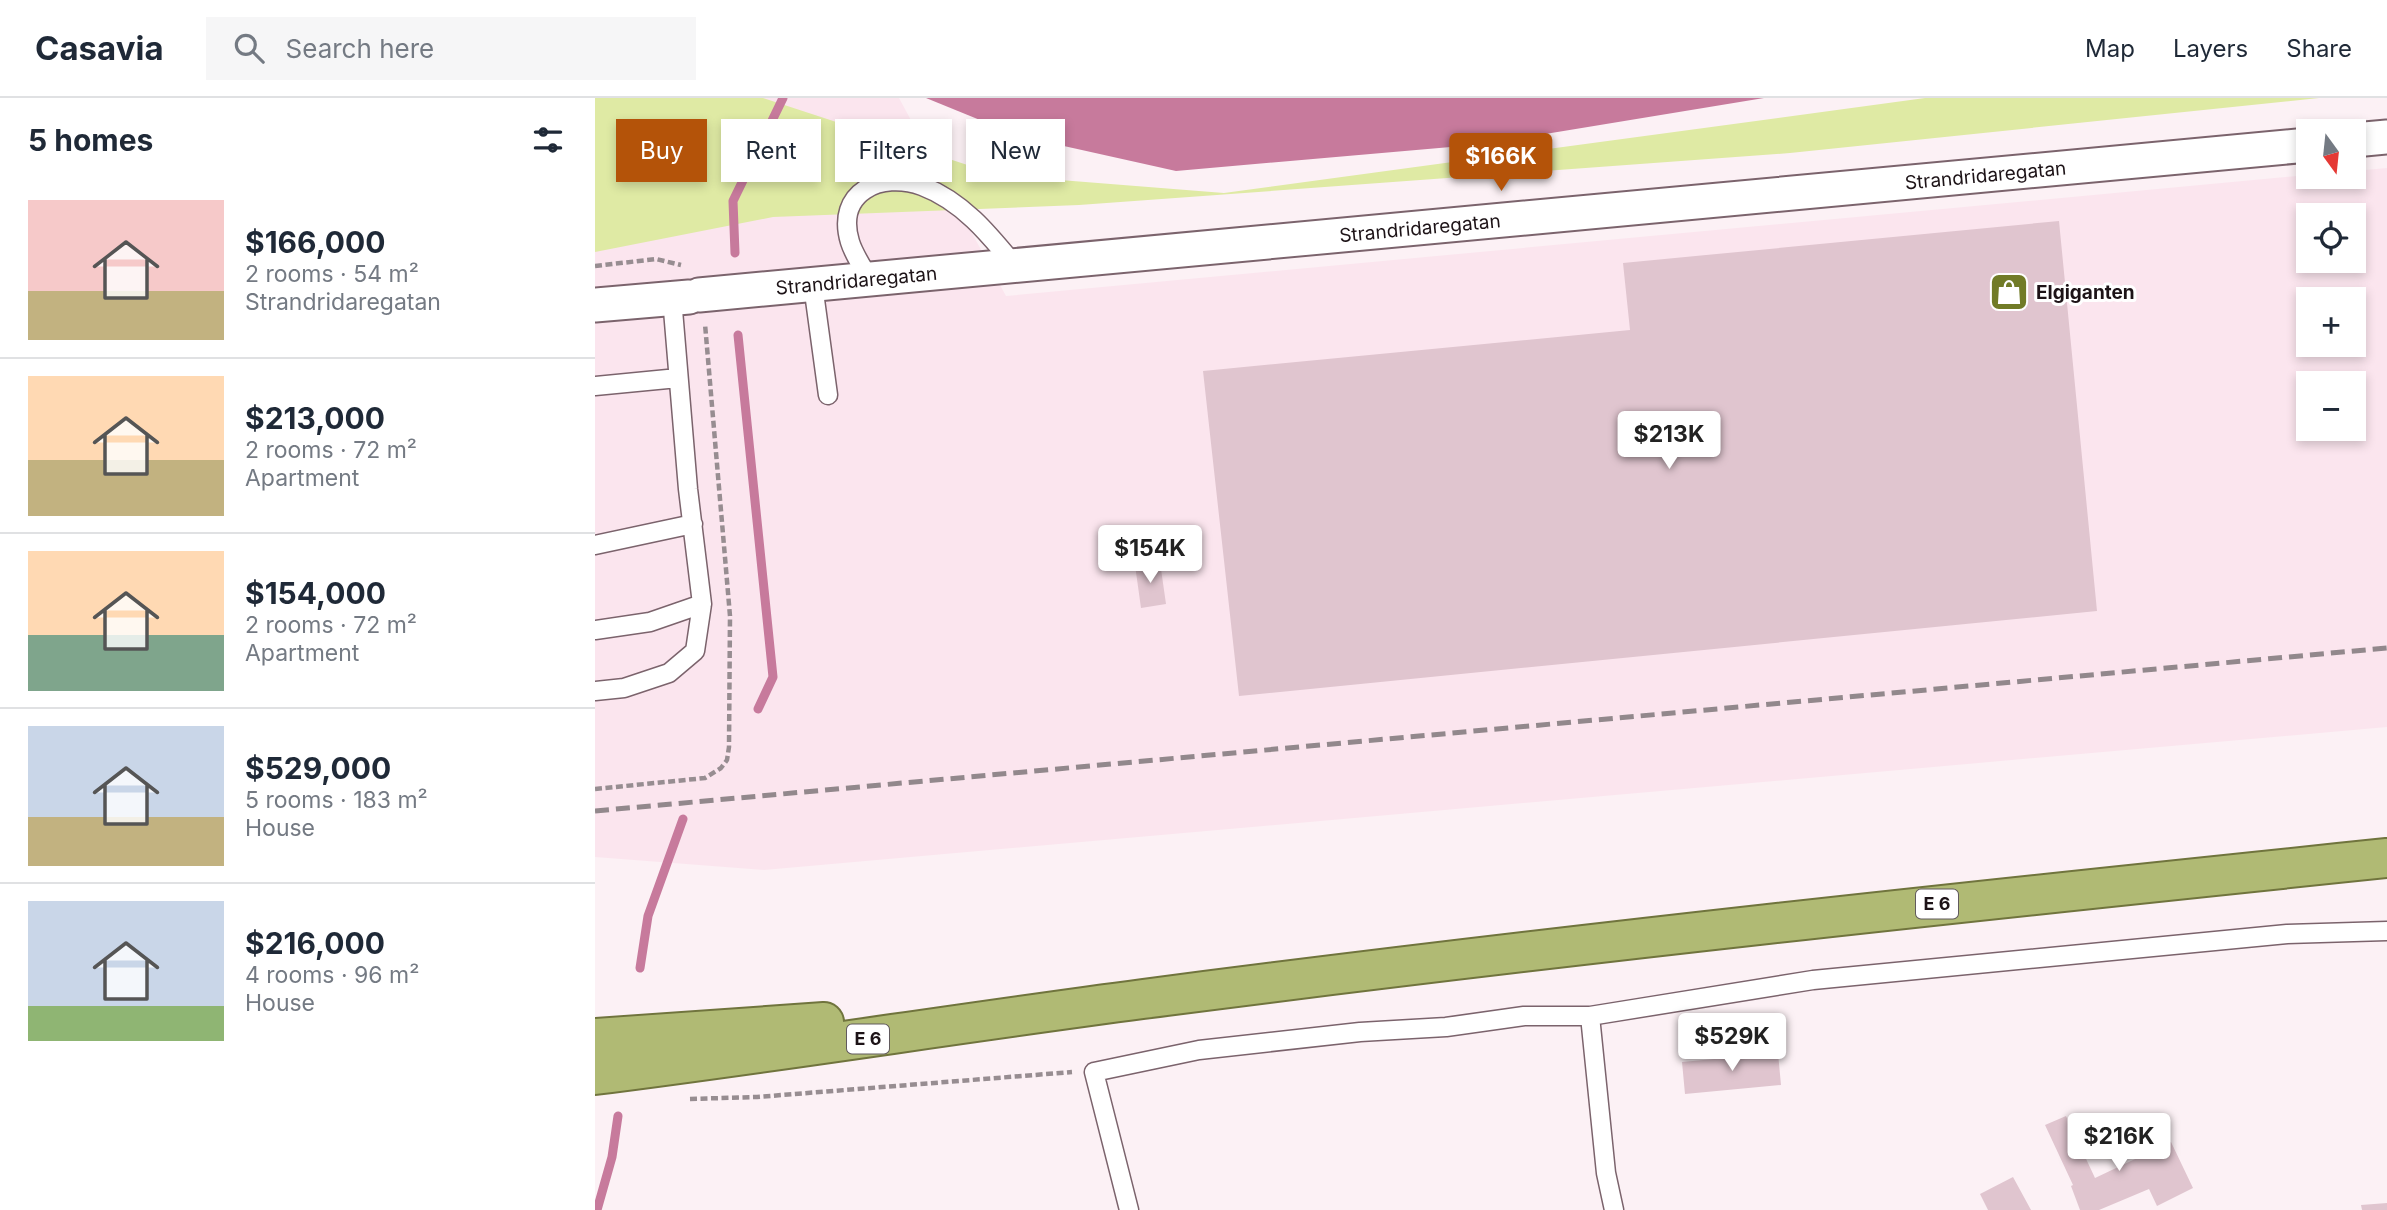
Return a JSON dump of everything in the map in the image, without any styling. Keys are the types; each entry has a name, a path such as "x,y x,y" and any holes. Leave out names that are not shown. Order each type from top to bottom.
{"highway":[{"name":"E 6","path":"595,1075 752,1056 1140,1000 1902,908 2387,858"},
{"name":"E 6","path":"595,1038 1140,1000"}],"street":[{"path":"2366,139 2387,137"},
{"name":"Strandridaregatan","path":"595,305 2296,146"}],"lane":[{"path":"870,280 850,243 847,227 849,214 854,199 862,189 887,181 921,186 939,194 973,218 1015,266"},
{"path":"813,285 828,395"},
{"path":"595,691 624,688 669,673 695,651 702,604 678,378 687,297"},
{"path":"595,386 678,378"},
{"path":"595,545 693,524"},
{"path":"595,630 650,622 702,604"},
{"path":"1129,1210 1094,1072 1199,1050 1360,1032 1446,1027 1524,1016 1590,1016 1813,980 2287,934 2387,931"},
{"path":"1590,1016 1607,1173 1614,1210"}],"path":[{"path":"682,1099 757,1097 1052,1072 1094,1072"}],"shaded area":[{"path":"595,98 899,98 910,119 835,119 835,182 944,182 1006,296 2296,176 2296,189 2366,189 2366,170 2387,168 2387,727 764,870 595,857"},
{"path":"926,98 1764,98 1485,144 1176,171 1065,146 1065,119 977,119"}],"green space":[{"path":"595,98 763,98 835,122 835,182 952,182 952,160 966,165 966,182 1065,180 1224,193 1925,98 2319,98 1790,153 1079,205 773,217 595,252"}],"building":[{"path":"2059,221 2097,611 1239,696 1203,371 1630,330 1623,263"},
{"path":"1160,562 1166,604 1141,608 1135,565"},
{"path":"1778,1053 1781,1085 1685,1094 1682,1062"},
{"path":"2066,1116 2095,1178 2171,1142 2193,1188 2157,1206 2149,1189 2099,1210 2080,1210 2071,1186 2073,1185 2045,1125"},
{"path":"2013,1177 2031,1210 1988,1210 1980,1194"},
{"path":"2387,1203 2387,1210 2362,1210 2361,1205"}],"waterway":[{"path":"735,253 733,201 783,98"},
{"path":"738,335 773,677 758,709"},
{"path":"640,968 648,916 683,819"},
{"path":"597,1210 612,1157 618,1116"}],"railway":[{"path":"595,811 2387,648"}],"place":[{"name":"Elgiganten","path":"2009,292"}]}
